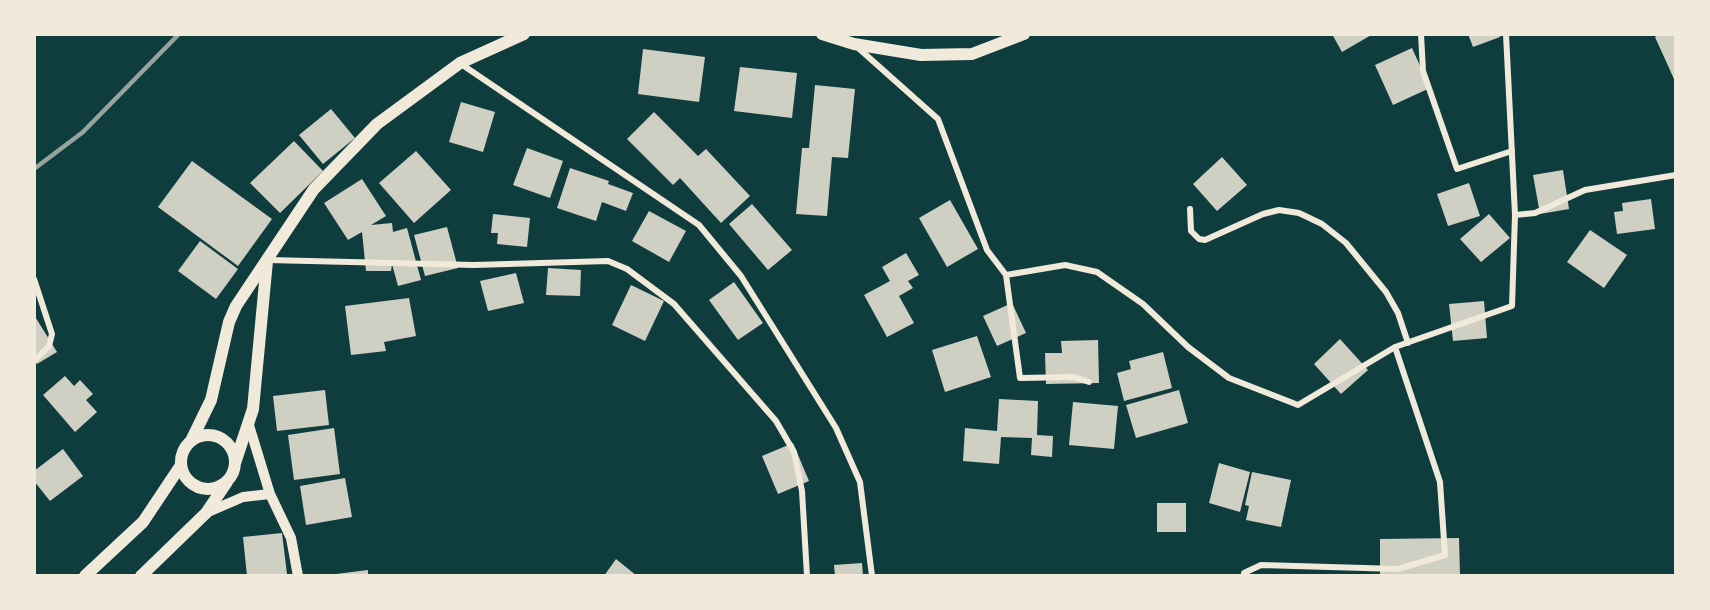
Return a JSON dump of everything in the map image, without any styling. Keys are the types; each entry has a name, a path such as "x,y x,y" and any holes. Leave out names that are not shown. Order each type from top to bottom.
{"main road":[{"path":"229,479 214,488 197,487 184,476 181,465 183,449 191,441 205,418 229,322 245,291 309,196 353,146 377,124 460,63 524,34"},
{"path":"822,34 854,44 921,55 972,54 1024,34"},
{"path":"141,576 206,513 229,479 235,464 253,409 267,260"},
{"path":"191,441 206,435 224,440 230,446 235,464"},
{"path":"86,576 143,522 181,465"}],"street":[{"path":"1421,34 1424,70 1457,169 1512,151"},
{"path":"1006,275 1065,265 1097,272 1143,304 1188,347 1229,378 1298,405 1395,347 1512,306 1515,215 1506,34"},
{"path":"854,44 938,119 987,250 1006,275 1020,378 1074,377 1089,382"},
{"path":"460,63 699,225 741,276 836,428 860,483 872,576"},
{"path":"1515,215 1535,213 1585,190 1676,175"},
{"path":"1190,209 1191,231 1199,239 1205,240 1263,214 1279,210 1299,213 1322,224 1346,243 1386,292 1398,313 1408,343"},
{"path":"267,260 474,265 608,261 627,269 674,304 776,421 794,452 802,491 807,576"},
{"path":"34,279 52,334 49,346 34,361"},
{"path":"1244,576 1244,573 1261,565 1398,569 1445,555 1440,483 1395,347"},
{"path":"248,422 270,494 291,538 298,576"},
{"path":"206,513 243,497 270,494"}],"building":[{"path":"1332,34 1373,34 1342,52"},
{"path":"1468,34 1500,34 1500,37 1473,47"},
{"path":"1659,34 1676,34 1674,79 1655,37"},
{"path":"1412,48 1430,88 1393,105 1375,65"},
{"path":"643,49 705,57 699,102 638,94"},
{"path":"740,67 797,73 792,118 734,111"},
{"path":"815,85 855,89 848,158 832,157 827,216 796,214 802,148 809,148"},
{"path":"461,102 495,112 483,152 449,142"},
{"path":"331,109 355,138 323,164 299,135"},
{"path":"654,112 698,156 706,149 750,196 721,223 680,178 673,185 627,139"},
{"path":"294,141 323,171 280,213 250,183"},
{"path":"527,148 563,161 550,198 513,185"},
{"path":"416,151 451,190 414,223 379,183"},
{"path":"1222,157 1247,185 1217,211 1193,184"},
{"path":"192,161 272,219 238,266 158,207"},
{"path":"570,168 609,181 608,184 633,193 626,211 602,202 596,221 557,208"},
{"path":"1563,170 1569,209 1540,214 1533,175"},
{"path":"362,179 386,216 371,225 392,223 393,232 407,228 421,280 398,286 392,264 391,271 366,271 362,232 348,240 324,203"},
{"path":"1469,183 1480,216 1448,226 1437,194"},
{"path":"1651,199 1655,229 1617,234 1614,212 1623,211 1622,203"},
{"path":"950,200 978,249 947,267 919,218"},
{"path":"752,204 792,250 768,270 729,224"},
{"path":"649,211 686,231 669,262 632,241"},
{"path":"493,214 530,218 527,247 497,244 498,233 491,233"},
{"path":"1489,214 1510,238 1481,262 1460,239"},
{"path":"447,227 458,268 425,276 414,235"},
{"path":"1590,230 1627,255 1604,288 1567,262"},
{"path":"200,241 238,269 216,299 178,271"},
{"path":"906,253 919,275 908,281 913,288 899,296 914,323 887,337 864,295 890,281 882,267"},
{"path":"548,268 581,270 580,296 546,295"},
{"path":"516,273 524,303 488,311 480,281"},
{"path":"734,282 763,323 738,340 709,300"},
{"path":"631,285 664,301 645,341 612,325"},
{"path":"409,298 416,336 384,342 386,351 351,355 345,306"},
{"path":"1484,301 1487,338 1453,341 1449,304"},
{"path":"1012,303 1026,333 997,346 983,316"},
{"path":"34,315 57,352 37,364 34,360"},
{"path":"977,336 991,377 945,392 932,350"},
{"path":"1340,339 1368,370 1341,394 1314,364"},
{"path":"1098,340 1099,383 1046,384 1045,353 1062,353 1061,341"},
{"path":"1163,352 1172,388 1124,401 1117,373 1131,369 1129,361"},
{"path":"65,376 74,386 80,380 93,394 86,400 97,412 75,432 43,395"},
{"path":"325,390 329,425 277,431 273,396"},
{"path":"1179,390 1188,423 1136,438 1126,405"},
{"path":"999,399 1038,401 1037,435 1053,436 1052,457 1031,455 1032,438 1001,437 999,464 963,461 965,428 997,431"},
{"path":"1073,402 1118,406 1114,449 1069,445"},
{"path":"334,428 340,474 294,480 288,435"},
{"path":"793,443 809,481 778,494 762,456"},
{"path":"63,449 83,476 50,501 34,481 34,471"},
{"path":"1219,463 1250,472 1240,512 1209,503"},
{"path":"1252,472 1291,480 1281,527 1246,520 1249,506 1245,505"},
{"path":"345,478 352,517 306,525 300,486"},
{"path":"1157,503 1186,503 1186,532 1157,532"},
{"path":"282,533 287,574 247,576 243,537"},
{"path":"1459,538 1460,575 1380,575 1380,539"},
{"path":"616,559 637,576 604,576"},
{"path":"862,563 863,576 835,576 834,565"},
{"path":"368,570 368,576 336,576 336,574"}],"railway":[{"path":"34,169 83,132 179,34"}]}
